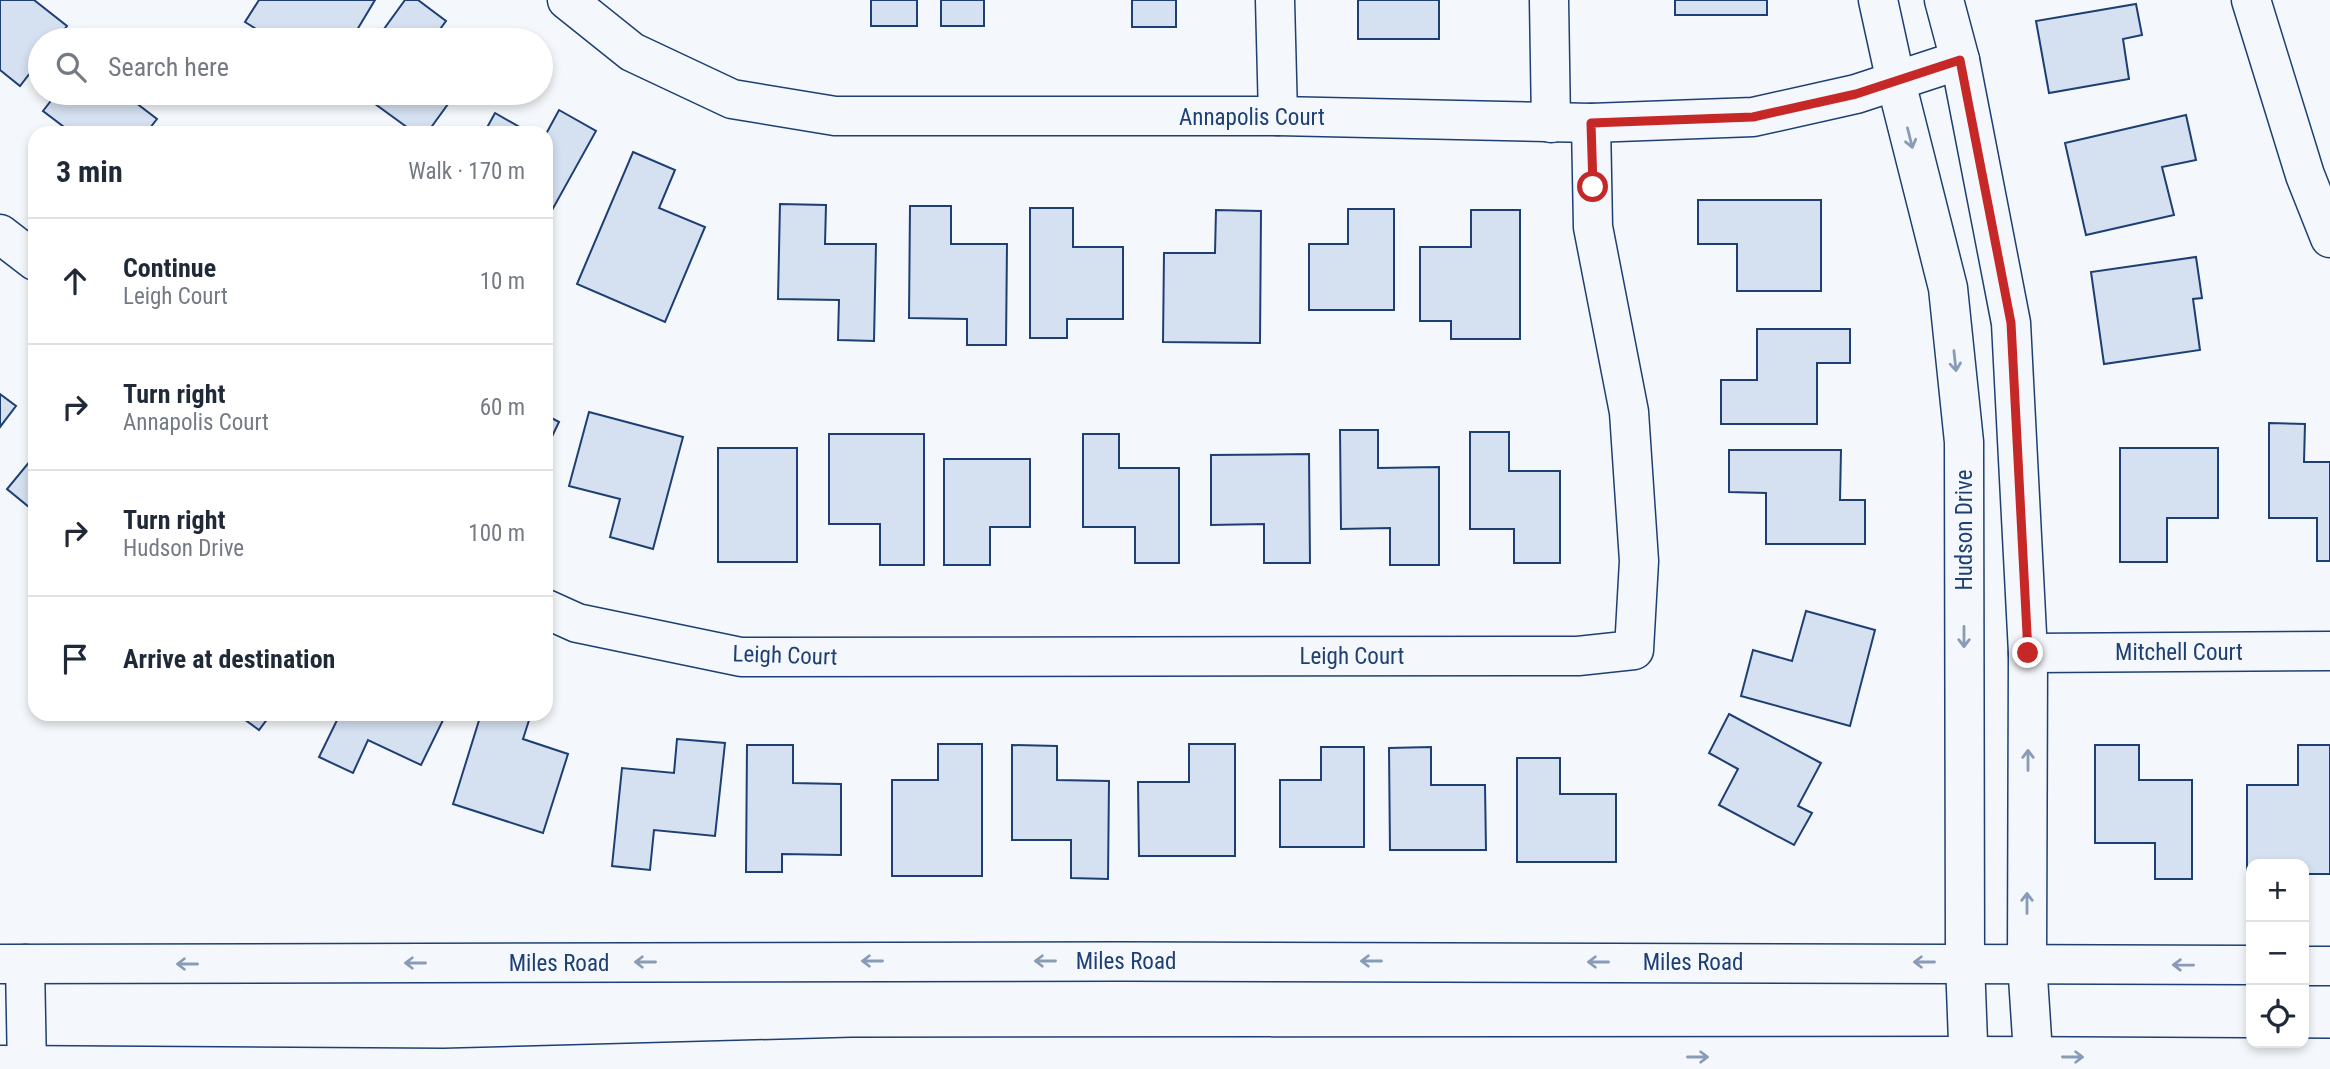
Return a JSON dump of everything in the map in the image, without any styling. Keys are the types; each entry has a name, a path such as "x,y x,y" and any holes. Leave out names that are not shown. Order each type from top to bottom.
{"street":[{"name":"Annapolis Court","path":"567,0 632,52 732,99 835,116 1278,116 1551,123 1753,117 1856,94 1960,60"},
{"path":"1275,0 1278,116"},
{"path":"1549,0 1551,123"},
{"name":"Hudson Drive","path":"1878,0 1948,288 1964,442 1965,962 1969,1062"},
{"path":"1944,0 1960,60 2011,323 2028,653 2027,962 2034,1063"},
{"path":"2251,0 2305,175 2330,238"},
{"name":"Leigh Court","path":"553,612 577,623 741,657 1578,656 1634,650 1639,561 1629,412 1593,227 1591,123"},
{"path":"0,234 28,256"},
{"name":"Mitchell Court","path":"2028,653 2330,651"},
{"name":"Miles Road","path":"13,964 941,961 2027,962 2246,965"},
{"path":"13,964 18,1066 444,1069 852,1063 2034,1063 2330,1058"},
{"path":"2309,966 2330,966"}],"building":[{"path":"0,0 34,0 67,26 28,28 28,76 20,86 0,70"},
{"path":"259,0 375,0 358,28 255,28 245,22"},
{"path":"405,0 418,0 446,21 441,28 385,28"},
{"path":"871,0 917,0 917,26 871,26"},
{"path":"941,0 984,0 984,26 941,26"},
{"path":"1132,0 1176,0 1176,27 1132,27"},
{"path":"1358,0 1439,0 1439,39 1358,39"},
{"path":"1675,0 1767,0 1767,15 1675,15"},
{"path":"2136,4 2142,35 2123,39 2129,79 2049,93 2036,21"},
{"path":"48,105 139,105 157,119 152,126 63,126 43,111"},
{"path":"376,105 447,105 432,126 405,126"},
{"path":"559,110 596,131 553,208 553,126 550,126"},
{"path":"495,113 518,126 488,126"},
{"path":"2186,115 2196,160 2162,167 2174,215 2086,235 2065,143"},
{"path":"633,152 675,170 659,208 705,227 665,322 577,284"},
{"path":"1698,200 1821,200 1821,291 1737,291 1737,244 1698,244"},
{"path":"780,204 826,205 825,244 876,244 874,341 838,340 839,300 778,299"},
{"path":"910,206 951,206 951,244 1007,244 1006,345 967,345 967,319 909,318"},
{"path":"1030,208 1073,208 1073,247 1123,247 1123,319 1067,319 1067,338 1030,338"},
{"path":"1348,209 1394,209 1394,310 1309,310 1309,244 1348,244"},
{"path":"1216,210 1261,211 1260,343 1163,342 1164,253 1215,253"},
{"path":"1471,210 1520,210 1520,339 1451,339 1451,321 1420,321 1420,247 1471,247"},
{"path":"2196,257 2202,298 2193,299 2200,350 2104,364 2091,272"},
{"path":"1757,329 1850,329 1850,363 1817,363 1817,424 1721,424 1721,380 1757,380"},
{"path":"0,394 16,406 0,427"},
{"path":"589,412 683,437 653,549 610,537 620,499 569,486"},
{"path":"553,419 559,422 553,434"},
{"path":"2269,423 2305,424 2304,462 2330,462 2330,561 2317,561 2317,518 2269,518"},
{"path":"1340,430 1378,430 1378,468 1439,467 1439,565 1390,565 1390,528 1341,529"},
{"path":"1470,432 1509,432 1509,471 1560,471 1560,563 1514,563 1514,529 1470,529"},
{"path":"829,434 924,434 924,565 880,565 880,524 829,524"},
{"path":"1083,434 1119,434 1119,468 1179,468 1179,563 1135,563 1135,527 1083,527"},
{"path":"718,448 797,448 797,562 718,562"},
{"path":"2120,448 2218,448 2218,518 2167,518 2167,562 2120,562"},
{"path":"1729,450 1841,450 1840,500 1865,500 1865,544 1766,544 1766,493 1729,492"},
{"path":"1309,454 1310,563 1264,563 1264,524 1211,525 1211,455"},
{"path":"944,459 1030,459 1030,527 990,527 990,565 944,565"},
{"path":"28,464 28,506 7,489"},
{"path":"1806,611 1875,630 1850,726 1741,696 1753,650 1792,661"},
{"path":"1729,714 1821,763 1798,806 1812,813 1794,845 1719,805 1738,769 1709,753"},
{"path":"247,721 266,721 259,730"},
{"path":"337,721 443,721 421,765 368,740 353,773 319,757"},
{"path":"479,721 529,721 523,739 568,754 543,833 453,804"},
{"path":"677,739 725,743 715,836 654,830 650,870 612,866 622,768 674,773"},
{"path":"938,744 982,744 982,876 892,876 892,780 938,780"},
{"path":"1189,744 1235,744 1235,856 1139,856 1138,782 1189,782"},
{"path":"747,745 793,745 793,783 841,784 841,855 782,854 782,872 746,872"},
{"path":"1012,745 1057,746 1057,780 1109,781 1108,879 1071,878 1071,840 1012,840"},
{"path":"2095,745 2139,745 2139,780 2192,780 2192,879 2155,879 2155,843 2095,843"},
{"path":"2298,745 2330,745 2330,874 2309,874 2309,859 2247,859 2247,785 2298,785"},
{"path":"1321,747 1364,747 1364,847 1280,847 1280,780 1321,780"},
{"path":"1431,747 1431,785 1485,785 1486,850 1390,850 1389,748"},
{"path":"1517,758 1560,758 1560,794 1616,794 1616,862 1517,862"}],"route":[{"path":"1593,187 1591,123 1753,117 1856,94 1960,60 2011,323 2028,653"}]}
